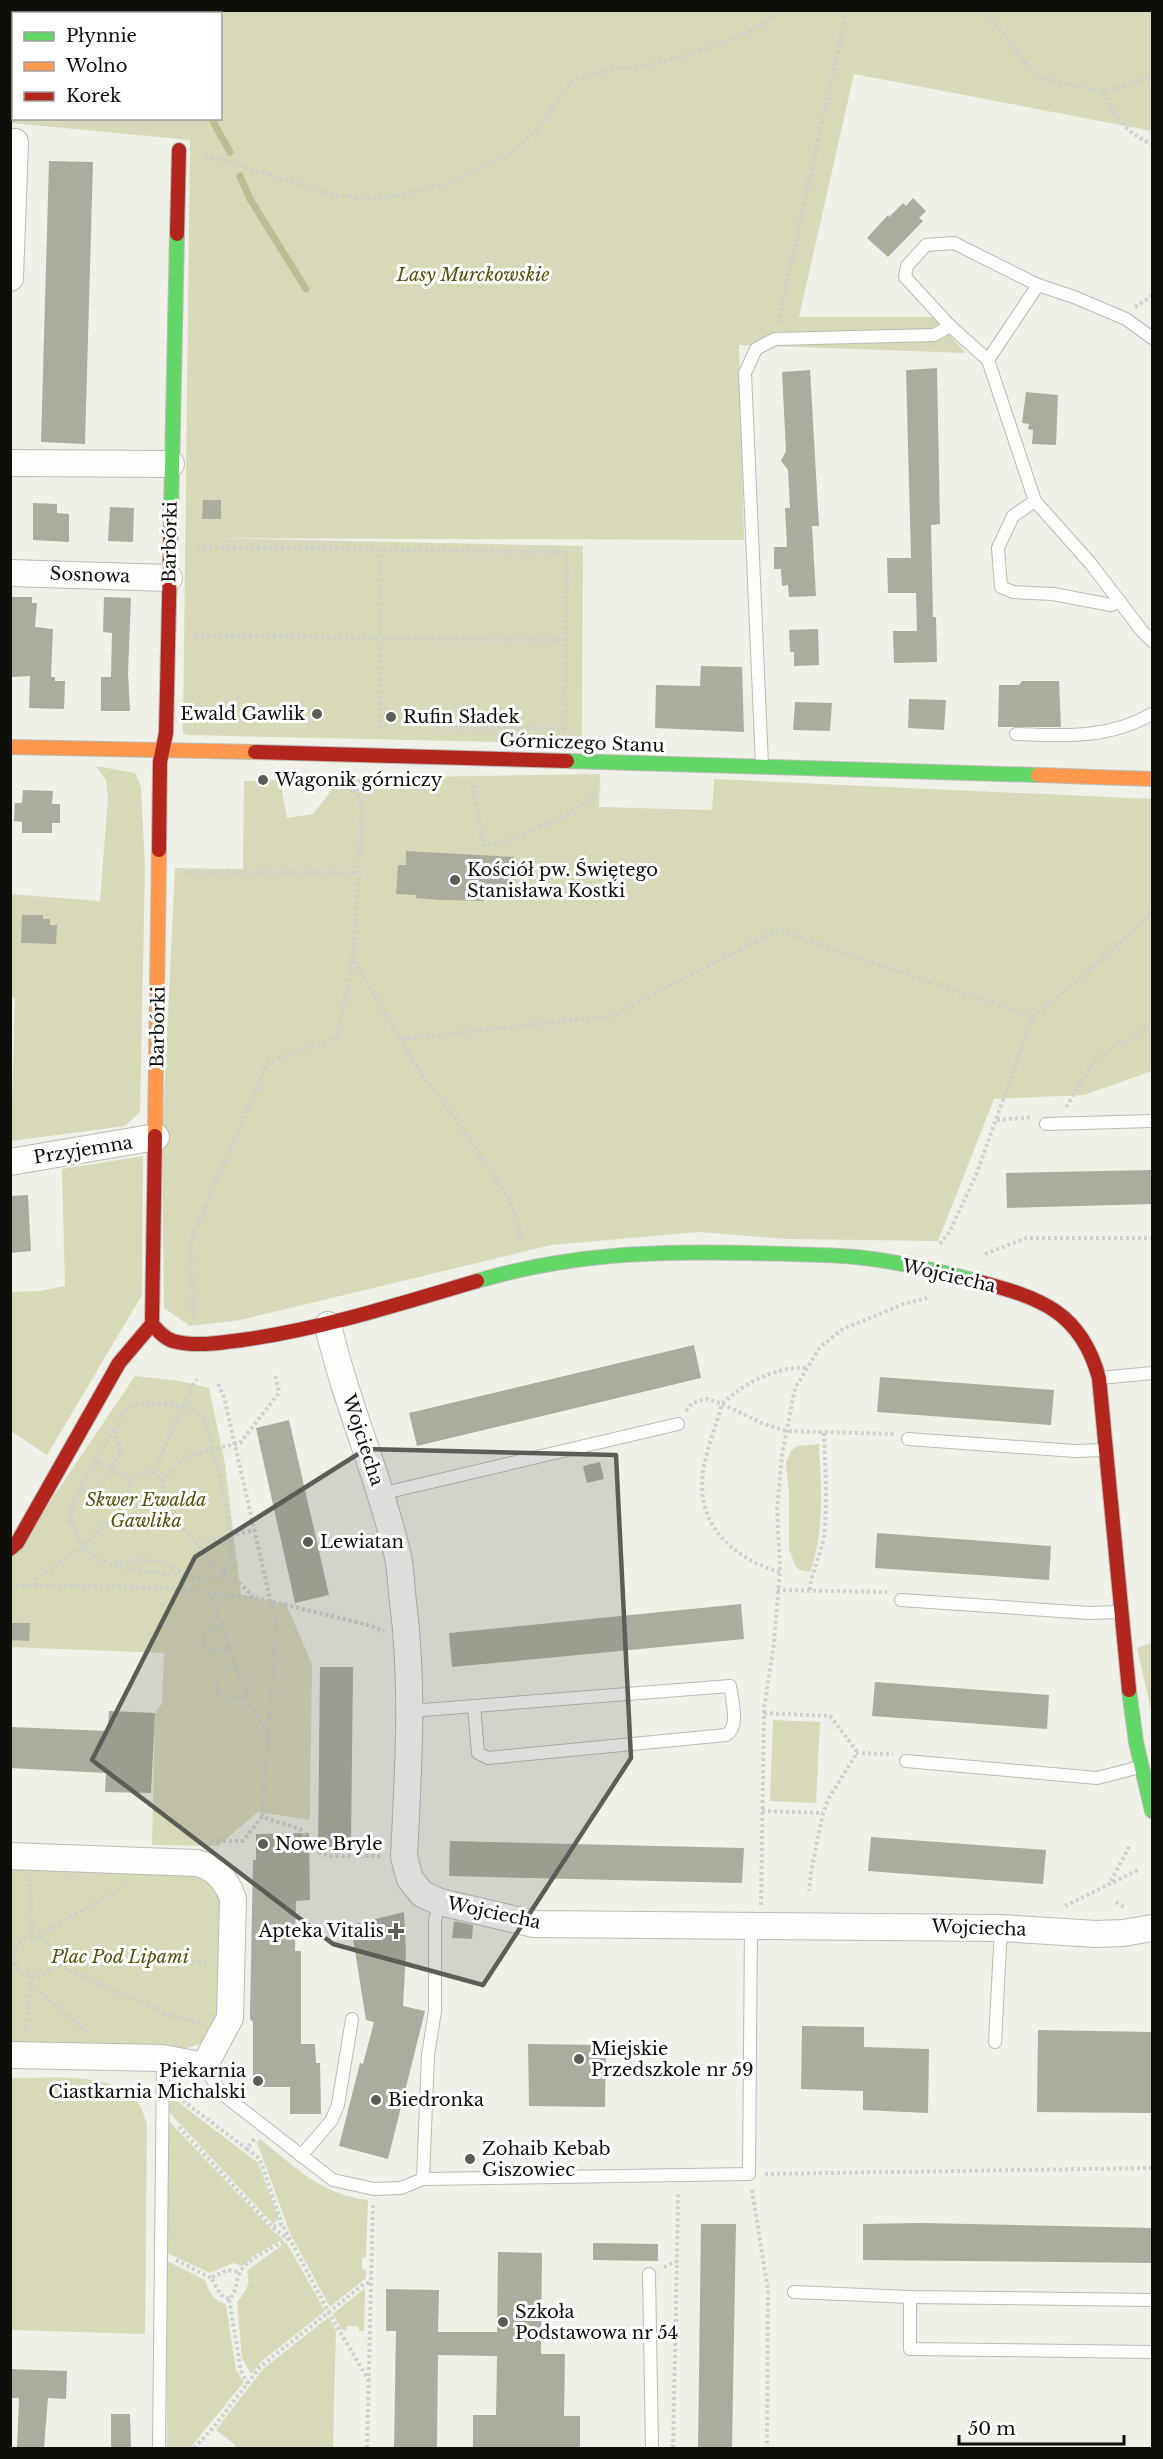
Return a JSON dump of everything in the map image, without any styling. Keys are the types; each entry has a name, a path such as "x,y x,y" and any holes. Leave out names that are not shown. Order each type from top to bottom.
{"street":[{"path":"10,278 15,142"},
{"name":"Barbórki","path":"152,1324 160,762 166,733 179,150"},
{"path":"10,463 171,464"},
{"name":"Sosnowa","path":"10,573 169,578"},
{"name":"Górniczego Stanu","path":"10,747 344,754 1152,778"},
{"name":"Przyjemna","path":"10,1162 156,1137"},
{"name":"Wojciecha","path":"152,1324 165,1337 173,1341 194,1343 264,1337 328,1325 509,1272 599,1255 694,1251 854,1257 965,1278 1042,1303 1064,1316 1087,1342 1098,1378 1128,1685 1141,1767 1152,1811"},
{"path":"10,1549 17,1543 119,1364 152,1324"},
{"name":"Wojciecha","path":"328,1325 336,1358 398,1558 407,1641 410,1711 404,1857 410,1880 422,1894 440,1902 534,1924 1001,1928 1096,1934 1123,1933 1152,1928"},
{"path":"18,2049 163,2058 204,2066 230,2018 233,1899 228,1884 209,1865 197,1863 20,1864"}],"lane":[{"path":"1152,338 1126,319 1038,285 954,243 926,245 907,266 905,277 950,326 988,360 1035,501 1091,564 1152,641"},
{"path":"988,360 1038,285"},
{"path":"762,766 745,373 756,349 775,339 934,336 950,326"},
{"path":"1035,501 1012,516 998,548 1001,587 1013,592 1053,594 1111,605 1120,601"},
{"path":"1016,734 1085,736 1123,727 1152,714"},
{"path":"1043,1120 1152,1121"},
{"path":"1098,1378 1152,1373"},
{"path":"380,1494 678,1424"},
{"path":"908,1439 1075,1451 1105,1450"},
{"path":"901,1600 1089,1613 1121,1612"},
{"path":"410,1711 474,1706 730,1686 734,1726 726,1735 488,1758 478,1753 474,1706"},
{"path":"906,1761 1096,1778 1141,1767"},
{"path":"423,2179 428,2055 435,2010 435,1920 440,1902"},
{"path":"204,2066 220,2093 333,2180 374,2189 401,2188 423,2179 749,2174 756,1925"},
{"path":"995,2042 1001,1928"},
{"path":"302,2156 332,2121 338,2105 352,2019"},
{"path":"159,2448 163,2058"},
{"path":"649,2274 652,2448"},
{"path":"794,2292 910,2297 1152,2300"},
{"path":"910,2297 910,2349 1152,2352"}],"path":[{"path":"179,150 215,158 337,196 383,198 444,185 505,157 537,130 572,81 606,71 658,63 714,47 767,22 781,10"},
{"path":"775,339 847,10"},
{"path":"984,10 1037,77 1103,92 1152,77"},
{"path":"1103,92 1115,118 1138,138 1152,144"},
{"path":"196,558 196,548 567,552 565,729 426,727"},
{"path":"381,550 381,633"},
{"path":"195,624 195,647"},
{"path":"375,638 381,633"},
{"path":"381,633 387,638 566,640"},
{"path":"195,635 375,638 381,643"},
{"path":"380,733 381,643 387,638"},
{"path":"380,726 391,727"},
{"path":"193,1322 192,1238 268,1062 337,1037 353,960 362,804 345,768 344,754"},
{"path":"472,784 483,845 492,845 553,822 602,786"},
{"path":"159,876 179,872 359,873"},
{"path":"938,1248 950,1231 976,1175 1033,1017 1102,959 1152,912"},
{"path":"402,1039 612,1016 777,930 1033,1017"},
{"path":"353,960 422,1075 460,1125 508,1197 517,1219 522,1246"},
{"path":"1062,1113 1097,1058 1152,1026"},
{"path":"997,1120 1043,1120"},
{"path":"975,1258 1026,1238 1152,1239"},
{"path":"756,1925 764,1713 774,1643 780,1572 777,1509 782,1455 795,1388 820,1347 843,1329 904,1304 927,1298"},
{"path":"780,1572 742,1558 726,1544 712,1524 704,1500 702,1484 722,1404 757,1379 790,1368 807,1368"},
{"path":"162,1481 183,1458 240,1443 279,1393 275,1374"},
{"path":"153,1473 197,1379"},
{"path":"201,1842 243,1840 262,1817 277,1615 271,1603 224,1397 218,1384"},
{"path":"678,1424 692,1403 707,1399 764,1424 787,1431 901,1435 908,1439"},
{"path":"152,1403 183,1407 195,1410 203,1416 231,1536 230,1557 225,1573 214,1579 110,1564 94,1557 83,1546 71,1520 72,1506 78,1494 125,1412 135,1405 152,1403"},
{"path":"78,1494 98,1490 111,1470 121,1452 115,1429"},
{"path":"810,1590 821,1551 825,1519 824,1433"},
{"path":"96,1461 130,1480"},
{"path":"141,1472 153,1473 162,1481 164,1492 161,1500 149,1509 137,1506 131,1501 127,1491 130,1480 141,1472"},
{"path":"161,1500 195,1543 253,1597"},
{"path":"35,1586 36,1578 83,1546 131,1501"},
{"path":"195,1543 255,1530"},
{"path":"110,1564 134,1559 162,1562 190,1577"},
{"path":"10,1586 113,1585 209,1591 241,1598 253,1597 368,1624 407,1641"},
{"path":"777,1590 894,1593 901,1600"},
{"path":"209,1591 247,1697 256,1718 269,1734"},
{"path":"221,1626 207,1631 203,1643 205,1648 212,1652 229,1647"},
{"path":"237,1668 219,1677 215,1690 224,1700 247,1697"},
{"path":"764,1713 830,1716 856,1752"},
{"path":"856,1752 898,1755 906,1761"},
{"path":"809,1891 811,1872 829,1798 856,1752"},
{"path":"762,1811 824,1813"},
{"path":"262,1817 300,1829 319,1853 330,1856 404,1857"},
{"path":"1111,1881 1130,1845"},
{"path":"20,1864 32,1937"},
{"path":"1065,1906 1111,1881 1138,1870"},
{"path":"41,1938 45,1931 129,1884 130,1875"},
{"path":"32,1937 41,1938 48,1942 53,1960 48,1971 41,1976 31,1977 21,1973 12,1965 13,1946 32,1937"},
{"path":"53,1960 219,1964"},
{"path":"53,1960 171,2016 213,2026"},
{"path":"18,2049 31,1977"},
{"path":"31,1984 93,2038"},
{"path":"174,2094 260,2159 288,2239 369,2381"},
{"path":"163,2116 169,2117 272,2227 288,2239"},
{"path":"247,2149 264,2126"},
{"path":"767,2448 768,2290 749,2174 1152,2168"},
{"path":"673,2448 678,2175"},
{"path":"367,2448 374,2189"},
{"path":"272,2227 282,2224"},
{"path":"248,2384 241,2371 229,2300 237,2288 240,2272 255,2258 288,2239"},
{"path":"161,2253 211,2278 221,2295 229,2300"},
{"path":"649,2274 677,2261"},
{"path":"211,2278 227,2270 240,2272"},
{"path":"194,2448 260,2367 364,2284 371,2282"}],"highlighted area":[{"path":"366,1449 616,1455 631,1758 483,1985 333,1944 92,1760 195,1557"}],"green space":[{"name":"Lasy Murckowskie","path":"10,11 1152,11 1152,131 854,74 799,317 933,317 966,353 739,345 744,540 207,538 583,546 582,744 187,735 183,733 190,140 11,123"},
{"path":"96,766 135,773 141,787 145,868 140,1112 125,1126 11,1141 15,998 10,997 10,894 100,901 108,798 106,780"},
{"path":"600,774 599,807 712,810 714,779 1152,799 1152,1071 1084,1095 994,1099 938,1241 787,1239 699,1232 551,1245 241,1320 190,1326 164,1308 162,1141 175,868 243,869 244,781 280,780 287,818 313,814 341,778"},
{"path":"143,1156 142,1295 47,1455 11,1431 10,1292 40,1291 65,1286 62,1169"},
{"name":"Skwer Ewalda Gawlika","path":"135,1376 180,1381 209,1388 225,1464 241,1595 286,1604 312,1664 310,1820 258,1812 218,1846 152,1845 155,1713 162,1703 164,1653 11,1647 11,1559"},
{"path":"819,1444 820,1525 810,1572 799,1570 789,1549 789,1492 786,1463 791,1451 797,1446"},
{"path":"1152,1643 1152,1714 1137,1648"},
{"path":"773,1720 820,1722 816,1803 770,1801"},
{"name":"Plac Pod Lipami","path":"11,1861 187,1867 221,1888 223,2012 203,2043 183,2049 11,2046"},
{"path":"59,2077 93,2080 123,2090 141,2107 147,2124 145,2334 11,2330 11,2078"},
{"path":"169,2098 173,2098 258,2163 279,2219 273,2224 169,2112"},
{"path":"169,2121 283,2239 255,2255 242,2266 233,2263 210,2273 167,2253"},
{"path":"260,2139 297,2169 323,2186 337,2193 368,2200 366,2257 362,2258 362,2269 366,2270 366,2278 330,2307 290,2233 257,2142"},
{"path":"286,2242 325,2311 262,2361 251,2374 242,2358 237,2302 247,2288 247,2271"},
{"path":"167,2261 205,2280 212,2295 226,2304 236,2370 244,2382 190,2448 167,2448"},
{"path":"365,2288 364,2331 359,2331 358,2326 347,2326 347,2330 342,2330 333,2314"},
{"path":"329,2317 336,2331 333,2448 236,2448 216,2430 263,2369"}],"building":[{"path":"49,161 93,162 85,444 41,442"},
{"path":"913,198 926,211 919,218 923,221 888,257 867,238 888,215 889,217 903,203 906,206"},
{"path":"937,368 940,524 931,525 933,617 936,617 937,662 894,663 893,631 917,631 916,593 888,593 887,558 911,558 906,370"},
{"path":"810,370 819,526 812,526 816,596 789,597 788,585 782,586 781,569 774,569 774,547 787,547 785,508 790,508 788,470 781,461 786,451 782,372"},
{"path":"1026,392 1058,395 1056,445 1032,444 1033,430 1028,429 1029,424 1022,423"},
{"path":"203,500 221,500 221,519 202,519"},
{"path":"33,503 57,504 57,513 69,514 69,542 33,540"},
{"path":"110,507 134,508 133,542 108,541"},
{"path":"10,597 32,597 32,603 37,603 35,627 53,629 51,677 55,677 55,681 65,681 64,709 29,708 30,676 12,677"},
{"path":"104,597 131,598 128,673 130,711 101,711 101,677 111,677 112,633 103,632"},
{"path":"818,629 819,665 794,666 794,652 790,652 789,630"},
{"path":"701,666 742,667 744,732 655,728 656,685 700,686"},
{"path":"1022,681 1059,681 1061,727 998,727 999,685 1019,685"},
{"path":"909,699 946,700 944,730 908,728"},
{"path":"795,702 832,703 830,731 793,730"},
{"path":"23,790 53,791 52,804 60,804 60,823 52,823 52,833 22,833 22,822 14,821 15,803 22,803"},
{"name":"Kościół pw. Świętego Stanisława Kostki","path":"406,851 514,857 513,900 484,898 484,901 441,900 396,894 398,865 406,865"},
{"path":"22,915 43,915 43,919 50,919 50,925 57,925 56,944 21,943"},
{"path":"1152,1170 1152,1204 1007,1208 1006,1173"},
{"path":"28,1195 31,1251 10,1253 10,1196"},
{"path":"694,1345 701,1378 417,1446 409,1413"},
{"path":"880,1377 1054,1390 1051,1425 877,1412"},
{"path":"289,1420 329,1595 295,1603 256,1428"},
{"path":"600,1462 604,1479 587,1483 583,1466"},
{"path":"877,1533 1051,1546 1049,1580 875,1568"},
{"path":"741,1604 744,1639 452,1667 449,1633"},
{"path":"10,1623 30,1623 29,1641 10,1640"},
{"path":"320,1667 353,1667 351,1847 318,1847"},
{"path":"875,1682 1049,1695 1047,1729 872,1716"},
{"path":"109,1711 155,1713 151,1793 105,1792 106,1773 10,1768 10,1727 108,1731"},
{"path":"309,1833 310,1900 296,1901 295,1951 301,1951 301,2044 315,2044 316,2063 320,2063 321,2114 290,2114 290,2087 253,2087 253,2022 250,2019 250,2011 253,1860 256,1860 256,1834"},
{"path":"871,1837 1046,1850 1043,1884 868,1871"},
{"path":"450,1841 744,1848 742,1883 449,1876"},
{"path":"404,1912 406,1951 403,2006 425,2011 388,2159 339,2146 360,2063 363,2064 374,2022 366,2020 351,1925"},
{"path":"454,1921 473,1925 472,1939 452,1938"},
{"path":"802,2026 864,2027 864,2047 929,2049 928,2113 863,2110 863,2091 801,2089"},
{"path":"1038,2030 1152,2032 1152,2113 1037,2112"},
{"path":"528,2044 606,2045 605,2107 529,2106"},
{"path":"701,2224 736,2224 732,2448 698,2448"},
{"path":"863,2224 1152,2228 1152,2263 863,2260"},
{"path":"593,2243 658,2244 658,2261 593,2260"},
{"path":"498,2252 542,2253 541,2354 565,2354 564,2416 580,2416 580,2448 473,2448 473,2415 496,2415 497,2356 438,2355 437,2448 394,2448 396,2331 386,2331 386,2289 439,2290 438,2332 497,2332"},
{"path":"10,2369 67,2371 66,2399 48,2398 44,2448 17,2448 19,2398 10,2398"},
{"path":"111,2414 130,2414 131,2448 111,2448"}],"waterway":[{"path":"212,120 230,152"},
{"path":"240,176 250,199 306,289"}],"traffic: fast":[{"path":"171,515 177,234"},
{"path":"567,761 1038,775"},
{"path":"477,1281 544,1265 610,1256 712,1253 855,1257 918,1267 980,1282"},
{"path":"1129,1690 1136,1742 1152,1811"}],"traffic: slow":[{"path":"10,747 255,752"},
{"path":"1038,775 1152,779"},
{"path":"155,1136 159,850"}],"traffic: jam":[{"path":"177,234 179,150"},
{"path":"159,850 160,762 166,733 171,515"},
{"path":"255,752 567,761"},
{"path":"10,1549 17,1543 119,1363 152,1324 155,1136"},
{"path":"152,1324 167,1338 181,1343 207,1344 234,1341 331,1323 477,1281"},
{"path":"980,1282 1022,1294 1056,1311 1081,1337 1091,1356 1099,1378 1129,1690"}],"place":[{"name":"Ewald Gawlik","path":"317,714"},
{"name":"Rufin Sładek","path":"391,717"},
{"name":"Wagonik górniczy","path":"263,780"},
{"name":"Kościół pw. Świętego Stanisława Kostki","path":"455,880"},
{"name":"Lewiatan","path":"308,1542"},
{"name":"Nowe Bryle","path":"263,1844"},
{"name":"Apteka Vitalis","path":"396,1931"},
{"name":"Miejskie Przedszkole nr 59","path":"579,2059"},
{"name":"Piekarnia Ciastkarnia Michalski","path":"258,2081"},
{"name":"Biedronka","path":"376,2100"},
{"name":"Zohaib Kebab Giszowiec","path":"470,2159"},
{"name":"Szkoła Podstawowa nr 54","path":"503,2322"}]}
